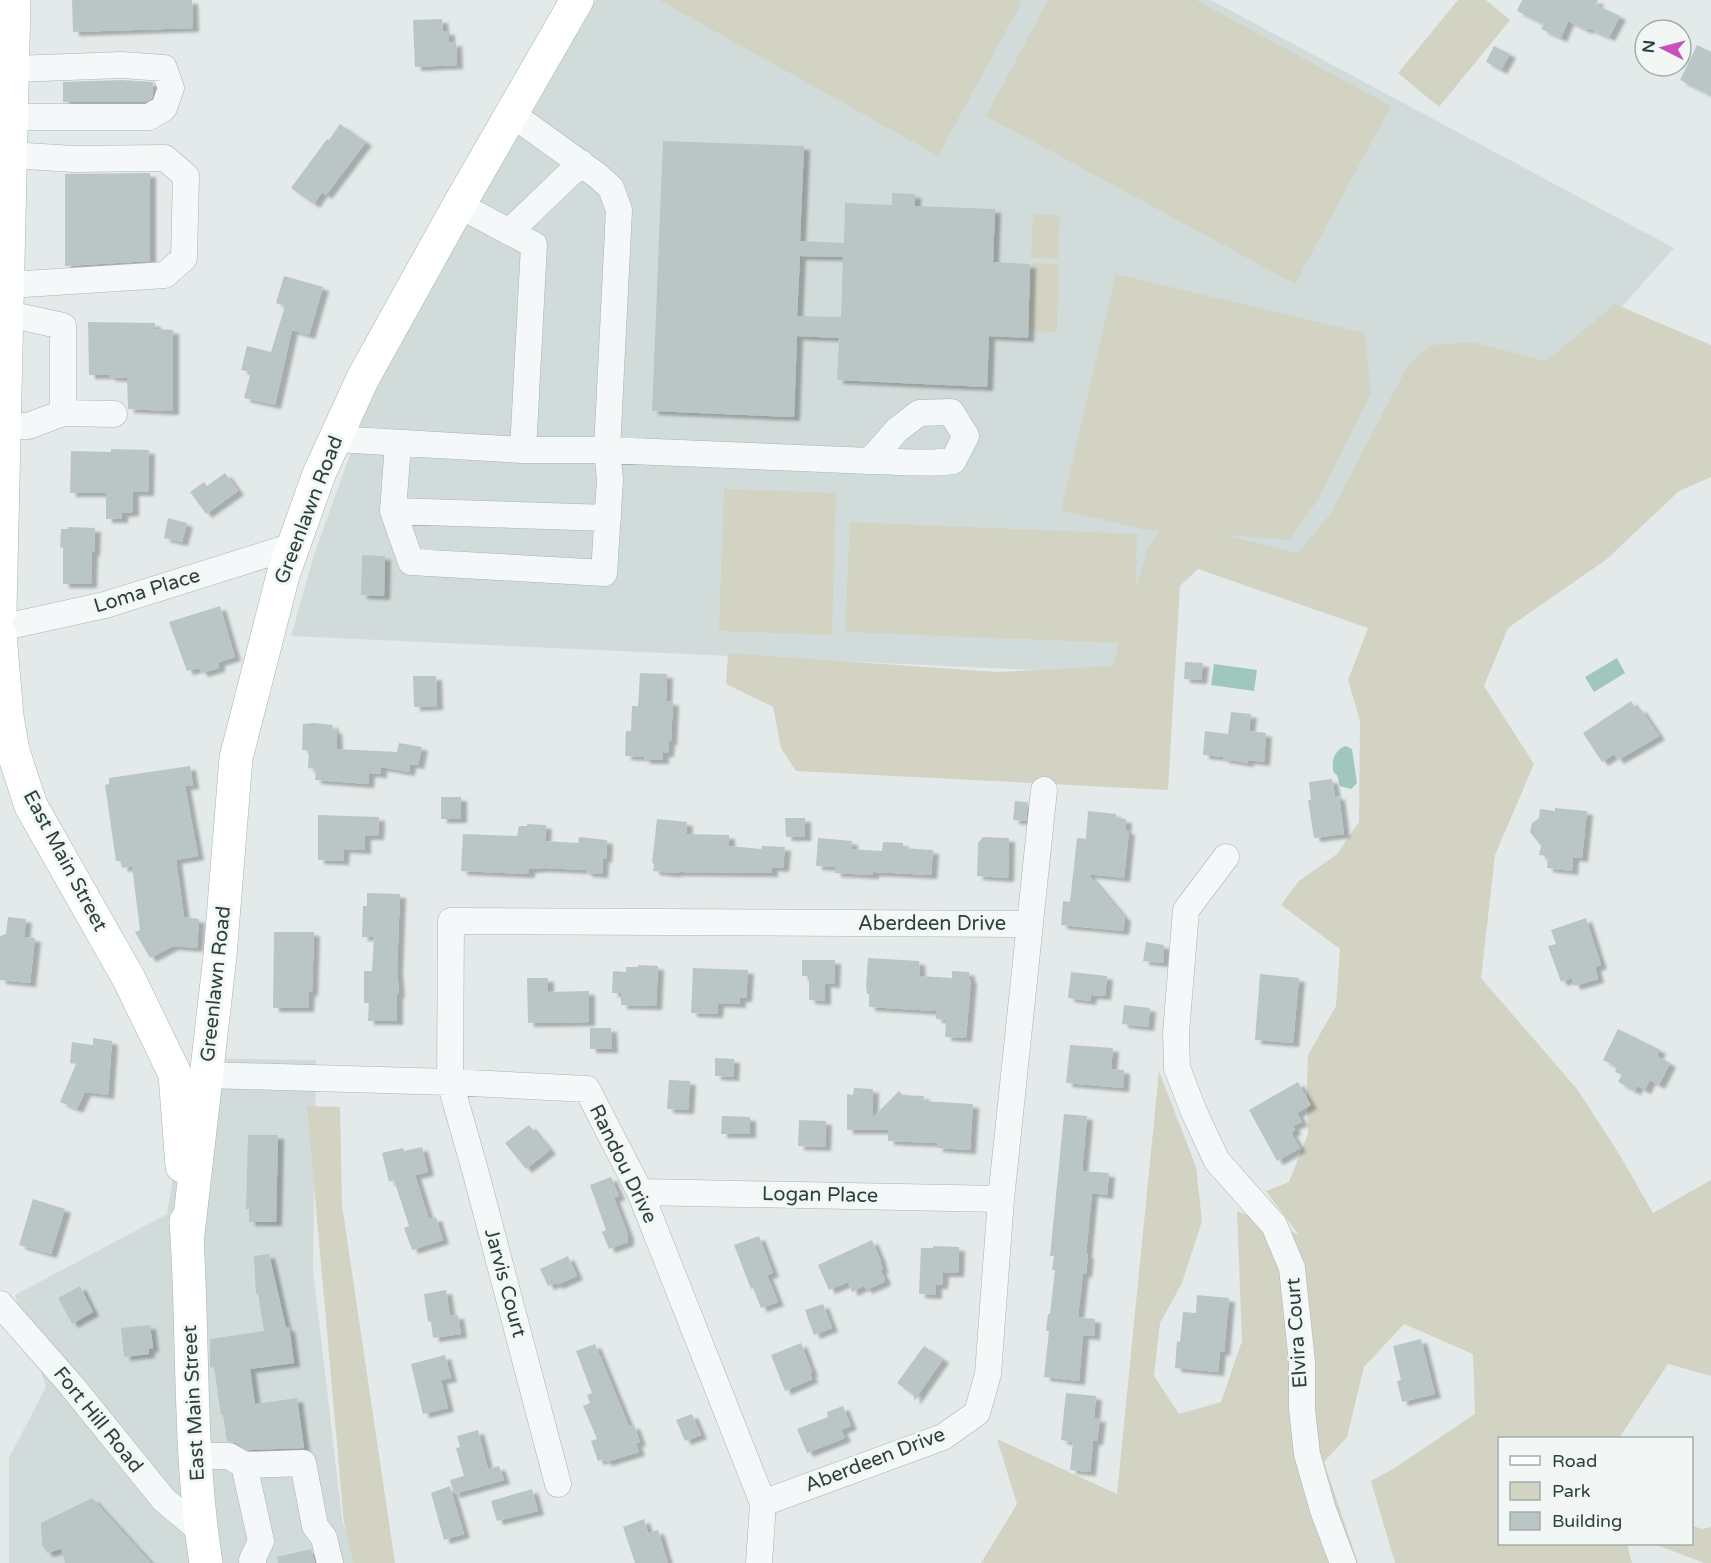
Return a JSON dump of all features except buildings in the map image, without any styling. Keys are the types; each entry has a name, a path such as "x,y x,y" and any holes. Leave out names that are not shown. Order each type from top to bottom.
{"main road":[{"path":"0,611 9,140 29,68 14,0"},
{"name":"Greenlawn Road","path":"207,1075 208,1047 220,956 236,758 264,644 293,546 319,474 363,378 577,0"},
{"name":"East Main Street","path":"0,635 13,751 32,806 129,979 175,1074 187,1243 195,1456 206,1563"},
{"path":"175,1074 207,1075"},
{"name":"East Main Street","path":"187,1243 207,1075"}],"street":[{"path":"9,140 45,116 149,117 165,108 171,88 164,68 122,65 29,68"},
{"path":"399,444 393,511 411,562 604,573 610,480 607,450 619,210 611,189 581,163 512,114"},
{"path":"6,322 68,280 165,275 184,258 186,176 165,158 73,159 9,140"},
{"path":"509,232 581,163"},
{"path":"459,205 534,246 523,450"},
{"path":"6,322 63,326 63,413"},
{"path":"5,426 28,426 63,413 114,414"},
{"path":"335,439 523,450 607,450 870,461"},
{"path":"393,511 608,518"},
{"name":"Loma Place","path":"0,628 105,605 293,546"},
{"path":"1029,924 1044,790"},
{"name":"Elvira Court","path":"1226,857 1186,910 1176,1033 1177,1068 1217,1161 1274,1225 1292,1268 1302,1362 1302,1409 1307,1454 1323,1510 1343,1563"},
{"name":"Aberdeen Drive","path":"450,1082 451,921 1029,924 1001,1199 988,1374 976,1413 943,1437 763,1503"},
{"name":"Randou Drive","path":"207,1075 450,1082 586,1089 640,1192 763,1503 759,1563"},
{"name":"Jarvis Court","path":"450,1082 558,1484"},
{"name":"Logan Place","path":"640,1192 1001,1199"},
{"name":"Fort Hill Road","path":"0,1304 71,1385 164,1500 201,1531"},
{"path":"195,1456 230,1456 244,1465 303,1463 315,1526 324,1538 330,1563"},
{"path":"244,1465 261,1541 252,1563"}],"shaded area":[{"path":"596,0 1211,0 1674,248 1358,603 1170,543 1168,676 291,636 314,555 372,393 452,244"},
{"path":"1617,658 1625,673 1594,692 1585,677"},
{"path":"1214,664 1257,670 1254,691 1211,685"},
{"path":"1346,746 1352,749 1357,783 1351,789 1340,786 1333,769 1336,753"},
{"path":"193,1058 316,1060 313,1270 342,1519 355,1563 9,1563 9,1458 46,1387 15,1295 167,1214"}],"green space":[{"path":"659,0 1019,0 1022,2 938,156"},
{"path":"1048,0 1196,0 1391,106 1295,284 986,116"},
{"path":"1458,0 1486,0 1510,20 1439,107 1398,73"},
{"path":"1033,214 1060,215 1058,259 1031,258"},
{"path":"1032,263 1059,264 1057,332 1029,331"},
{"path":"1116,274 1365,333 1371,393 1319,498 1289,540 1223,535 1298,553 1330,514 1407,367 1430,345 1472,342 1546,361 1615,304 1711,345 1711,477 1679,491 1607,559 1508,628 1484,686 1534,764 1495,855 1481,978 1577,1089 1618,1152 1653,1213 1711,1180 1711,1376 1668,1364 1620,1437 1498,1437 1498,1545 1627,1545 1632,1563 1395,1563 1371,1481 1393,1469 1475,1414 1473,1354 1404,1324 1364,1367 1347,1437 1324,1462 1358,1563 981,1563 1017,1504 997,1439 1117,1494 1159,1071 1196,1167 1202,1221 1182,1283 1160,1323 1154,1376 1179,1414 1221,1402 1242,1341 1237,1211 1298,1234 1266,1191 1289,1182 1308,1134 1308,1055 1336,1006 1340,949 1281,905 1299,881 1337,854 1359,822 1360,721 1348,680 1368,628 1198,569 1180,586 1168,790 796,771 781,748 773,707 726,684 728,653 997,672 1113,666 1119,643 845,632 850,522 1137,534 1136,588 1148,549 1159,530 1141,529 1061,510"},
{"path":"724,489 836,493 832,635 719,631"},
{"path":"307,1106 340,1107 342,1205 395,1563 353,1563 344,1523"},
{"path":"1693,1526 1703,1529 1711,1527 1711,1563 1704,1563 1657,1545 1693,1545"}]}
